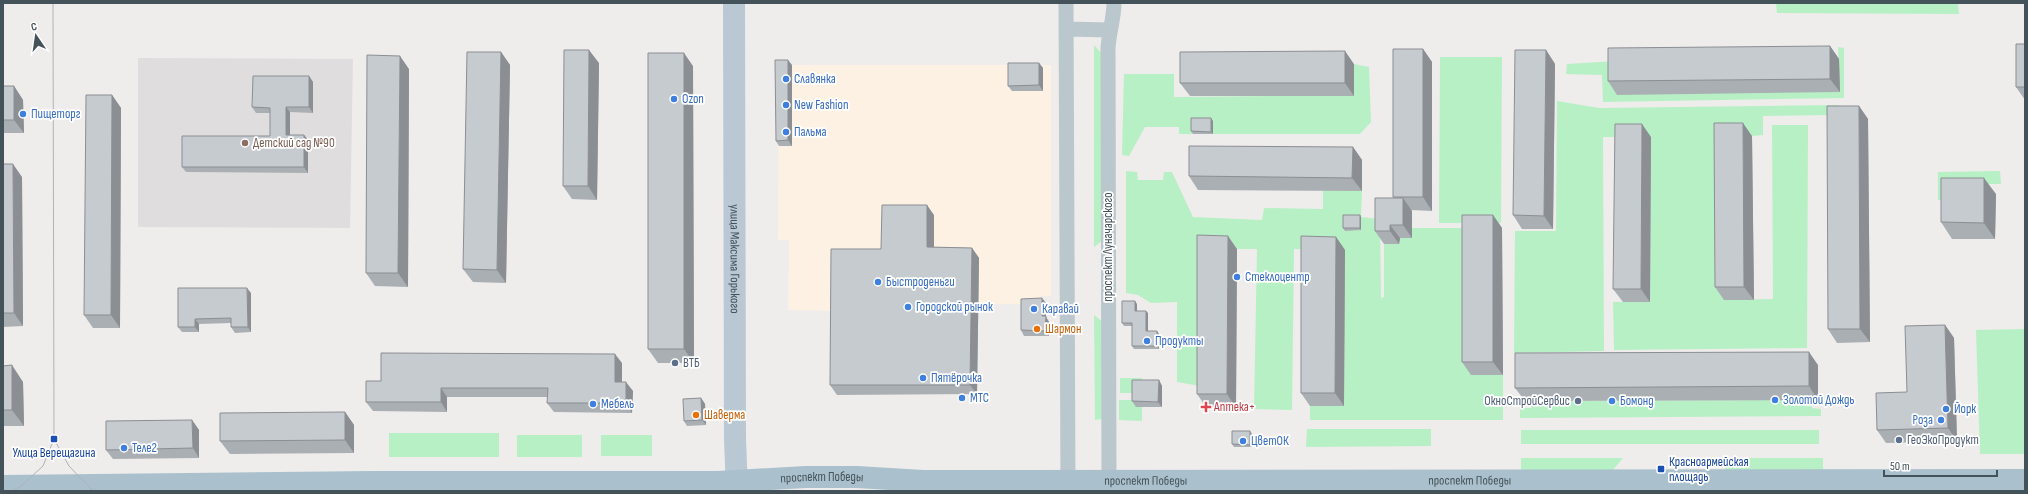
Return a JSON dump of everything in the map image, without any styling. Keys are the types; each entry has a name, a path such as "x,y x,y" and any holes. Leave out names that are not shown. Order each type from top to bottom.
{"main road":[{"name":"проспект Победы","path":"3,486 68,488 381,482 736,486 806,477 856,477 1068,486 1439,485 2025,480"}],"street":[{"name":"улица Максима Горького","path":"734,3 736,486"},
{"path":"1066,3 1068,486"},
{"name":"проспект Луначарского","path":"1110,485 1109,30 1114,13 1114,3"},
{"path":"1066,29 1109,30"}],"shaded area":[{"name":"Детский сад №90","path":"138,58 353,59 350,228 138,227"},
{"path":"779,65 1051,65 1051,296 1041,296 1041,304 978,304 888,258 837,311 788,310 789,240 778,240"}],"green space":[{"path":"1776,3 1958,3 1959,14 1777,13"},
{"path":"1094,45 1102,54 1103,240 1094,247"},
{"path":"1838,47 1844,48 1844,98 1603,102 1602,75 1566,74 1567,64 1617,61 1840,91"},
{"path":"1440,57 1502,57 1501,223 1439,223"},
{"path":"1354,64 1369,67 1371,122 1360,134 1213,134 1193,121 1193,134 1179,134 1179,127 1145,127 1129,156 1122,155 1124,74 1174,74 1174,97 1354,95"},
{"path":"1557,101 1599,108 1839,105 1831,115 1763,116 1763,135 1752,136 1725,300 1773,299 1772,125 1808,125 1807,348 1614,350 1613,302 1650,302 1651,137 1603,137 1604,351 1514,353 1515,231 1556,231"},
{"path":"1126,171 1137,172 1138,180 1163,180 1164,172 1172,172 1193,217 1262,220 1264,208 1323,209 1323,190 1362,191 1361,217 1380,219 1381,298 1384,297 1384,244 1400,238 1412,228 1471,228 1472,375 1503,375 1503,420 1310,420 1310,406 1344,406 1345,250 1294,249 1292,410 1254,409 1257,249 1237,249 1206,387 1177,382 1177,302 1151,303 1138,295 1126,293"},
{"path":"2000,171 2001,184 1944,184 1944,200 1938,200 1938,172"},
{"path":"1094,315 1103,322 1103,419 1095,420"},
{"path":"2025,329 2025,454 1980,454 1976,330"},
{"path":"1120,378 1142,378 1142,385 1136,393 1120,393"},
{"path":"1119,400 1136,400 1136,407 1142,407 1142,421 1119,420"},
{"path":"1811,400 1812,408 1821,409 1821,416 1520,418 1520,408 1531,408 1532,401"},
{"path":"1307,429 1431,429 1431,446 1306,447"},
{"path":"1521,430 1819,430 1819,444 1521,444"},
{"path":"389,433 499,433 499,457 389,457"},
{"path":"517,435 582,435 582,457 517,457"},
{"path":"601,435 652,435 652,456 601,456"},
{"path":"1521,458 1623,458 1612,471 1521,471"},
{"path":"1725,458 1823,458 1823,471 1725,470"}],"building":[{"path":"2016,44 2025,44 2025,87 2016,87"},
{"path":"1830,46 1830,79 1608,81 1608,48"},
{"path":"1393,49 1423,49 1423,197 1393,197"},
{"path":"564,50 589,50 588,186 563,186"},
{"path":"1515,50 1546,50 1544,216 1513,215"},
{"path":"1345,51 1345,83 1180,83 1180,52"},
{"path":"467,52 501,52 497,270 463,269"},
{"path":"648,53 684,53 684,349 648,349"},
{"path":"367,55 400,56 398,273 366,273"},
{"path":"775,60 788,60 788,140 776,141"},
{"path":"1008,63 1039,63 1039,85 1008,86"},
{"path":"253,76 309,76 309,107 286,107 286,135 304,135 304,167 182,167 182,136 270,136 270,108 252,107"},
{"path":"3,86 14,86 14,120 3,120"},
{"path":"86,95 112,95 111,315 84,315"},
{"path":"1827,106 1859,106 1860,329 1828,329"},
{"path":"1191,118 1211,118 1211,132 1191,131"},
{"path":"1714,123 1743,123 1744,287 1715,287"},
{"path":"1615,124 1642,124 1641,289 1613,289"},
{"path":"1189,146 1353,147 1352,178 1189,176"},
{"path":"3,164 13,164 14,313 3,313"},
{"path":"1941,178 1984,178 1984,223 1941,222"},
{"path":"1375,198 1403,198 1403,225 1390,225 1390,231 1375,231"},
{"name":"Городской рынок","path":"882,205 927,205 927,247 972,248 970,385 830,385 831,249 881,249"},
{"path":"1343,215 1360,215 1360,228 1343,228"},
{"path":"1462,215 1493,215 1493,362 1462,362"},
{"path":"1197,235 1228,236 1227,394 1197,394"},
{"path":"1301,236 1336,237 1335,393 1301,393"},
{"path":"178,288 247,288 248,327 231,327 231,318 195,319 195,327 178,327"},
{"path":"1042,298 1042,316 1046,316 1045,331 1021,330 1021,299"},
{"path":"1122,301 1135,301 1135,311 1146,311 1146,331 1157,331 1157,346 1132,346 1132,323 1122,323"},
{"path":"1945,325 1948,428 1877,430 1876,393 1907,392 1905,326"},
{"path":"1809,352 1809,386 1515,388 1515,353"},
{"path":"381,353 615,354 615,382 626,382 626,403 547,403 548,388 441,388 441,402 366,402 366,381 381,381"},
{"path":"12,365 12,410 3,410 3,366"},
{"path":"1132,380 1159,380 1158,402 1132,401"},
{"name":"Шаверма","path":"701,398 702,420 684,421 683,399"},
{"path":"345,412 345,440 220,441 220,413"},
{"path":"192,420 193,448 106,450 106,421"},
{"name":"ЦветОК","path":"1232,431 1250,431 1250,445 1232,444"}],"tram line":[{"path":"12,491 21,486 43,466 54,439 53,3"},
{"path":"54,439 69,466 93,491"}],"place":[{"name":"Славянка","path":"786,79"},
{"name":"Ozon","path":"674,99"},
{"name":"New Fashion","path":"786,105"},
{"name":"Пищеторг","path":"23,114"},
{"name":"Пальма","path":"786,132"},
{"name":"Детский сад №90","path":"245,143"},
{"name":"Стеклоцентр","path":"1237,277"},
{"name":"Быстроденьги","path":"878,282"},
{"name":"Городской рынок","path":"908,307"},
{"name":"Каравай","path":"1034,309"},
{"name":"Шармон","path":"1037,329"},
{"name":"Продукты","path":"1147,341"},
{"name":"ВТБ","path":"675,363"},
{"name":"Пятёрочка","path":"923,378"},
{"name":"МТС","path":"962,398"},
{"name":"Золотой Дождь","path":"1775,400"},
{"name":"ОкноСтройСервис","path":"1578,401"},
{"name":"Бомонд","path":"1612,401"},
{"name":"Мебель","path":"593,404"},
{"name":"Аптека+","path":"1206,407"},
{"name":"Йорк","path":"1946,409"},
{"name":"Шаверма","path":"696,415"},
{"name":"Роза","path":"1941,420"},
{"name":"Улица Верещагина","path":"54,439"},
{"name":"ГеоЭкоПродукт","path":"1899,440"},
{"name":"ЦветОК","path":"1243,441"},
{"name":"Теле2","path":"124,448"},
{"name":"Красноармейская площадь","path":"1661,469"}]}
